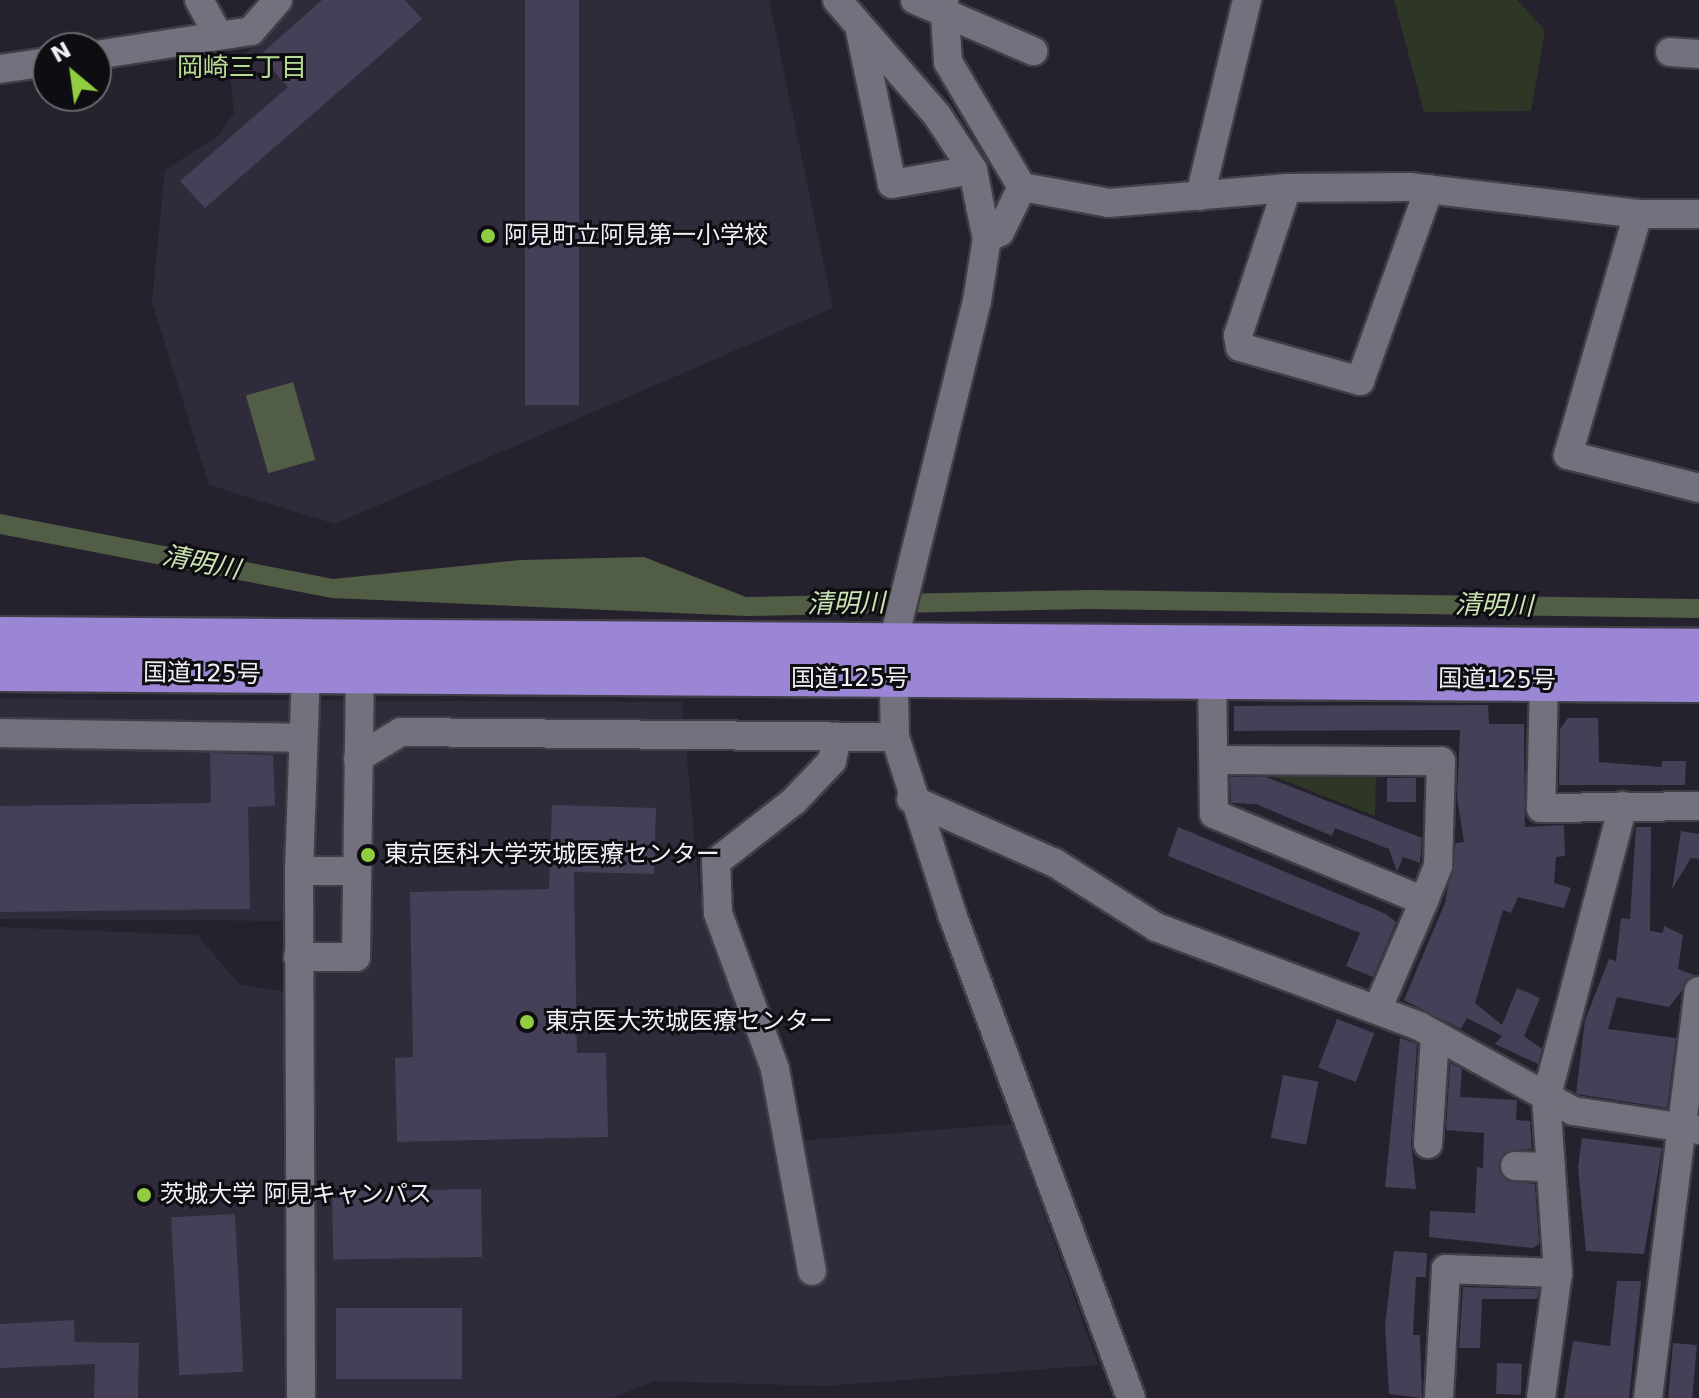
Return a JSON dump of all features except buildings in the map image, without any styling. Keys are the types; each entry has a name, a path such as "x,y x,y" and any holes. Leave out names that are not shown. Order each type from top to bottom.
{"highway":[{"name":"国道125号","path":"0,637 338,643 893,661 1212,676 1699,682"},
{"name":"国道125号","path":"0,671 360,676 893,661 1699,649"}],"street":[{"path":"199,0 217,33"},
{"path":"112,52 217,33 251,31 278,0"},
{"path":"837,0 937,115 973,170 987,238 977,301 893,661 895,737 911,799 1131,1398"},
{"path":"1200,196 1247,0"},
{"path":"934,3 1033,51"},
{"path":"934,3 948,62 1022,187 1109,203 1287,188 1429,189 1638,214 1699,214"},
{"path":"859,25 892,184 973,170"},
{"path":"1670,52 1699,54"},
{"path":"0,69 32,64"},
{"path":"987,238 1000,232 1022,187"},
{"path":"1287,188 1238,335 1240,347 1360,381 1429,189"},
{"path":"1638,214 1568,455 1698,481"},
{"path":"298,957 356,957 360,676 338,643 306,675 298,957 301,1398"},
{"path":"1212,676 1214,814 1424,901"},
{"path":"1544,680 1541,808 1699,806"},
{"path":"358,758 401,732 895,737"},
{"path":"0,733 303,738"},
{"path":"812,1271 775,1069 718,913 716,862 794,801 832,761 837,736"},
{"path":"1214,760 1441,761 1438,866 1378,1008"},
{"path":"911,799 1055,863 1156,927 1378,1008 1435,1035 1546,1099 1573,1111 1690,1129"},
{"path":"1541,1398 1558,1273 1546,1099 1623,806"},
{"path":"299,871 356,871"},
{"path":"1648,1398 1690,1129 1699,991"},
{"path":"1428,1144 1435,1035"},
{"path":"1515,1166 1551,1167"},
{"path":"1439,1398 1446,1269 1558,1273"}],"shaded area":[{"name":"阿見町立阿見第一小学校","path":"288,0 769,0 833,308 335,524 209,485 152,302 165,170 219,135 234,113 230,74"},
{"path":"1394,0 1517,0 1545,30 1531,111 1424,112"},
{"name":"東京医大茨城医療センター","path":"0,699 682,702 699,889 794,1141 1012,1124 1098,1365 824,1386 655,1381 612,1398 308,1398 304,921 0,919"},
{"path":"1262,772 1376,774 1375,816"},
{"name":"茨城大学 阿見キャンパス","path":"0,927 197,935 239,984 286,992 290,1398 0,1398"}],"water":[{"path":"293,382 315,460 268,473 246,396"},
{"name":"清明川","path":"0,514 333,579 521,560 644,557 746,597 1090,590 1699,599 1699,618 1089,609 747,616 332,598 0,534"}],"place":[{"name":"阿見町立阿見第一小学校","path":"488,236"},
{"name":"東京医科大学茨城医療センター","path":"368,855"},
{"name":"東京医大茨城医療センター","path":"527,1022"},
{"name":"茨城大学 阿見キャンパス","path":"144,1195"}],"district":[{"name":"岡崎三丁目","path":"242,68"}]}
